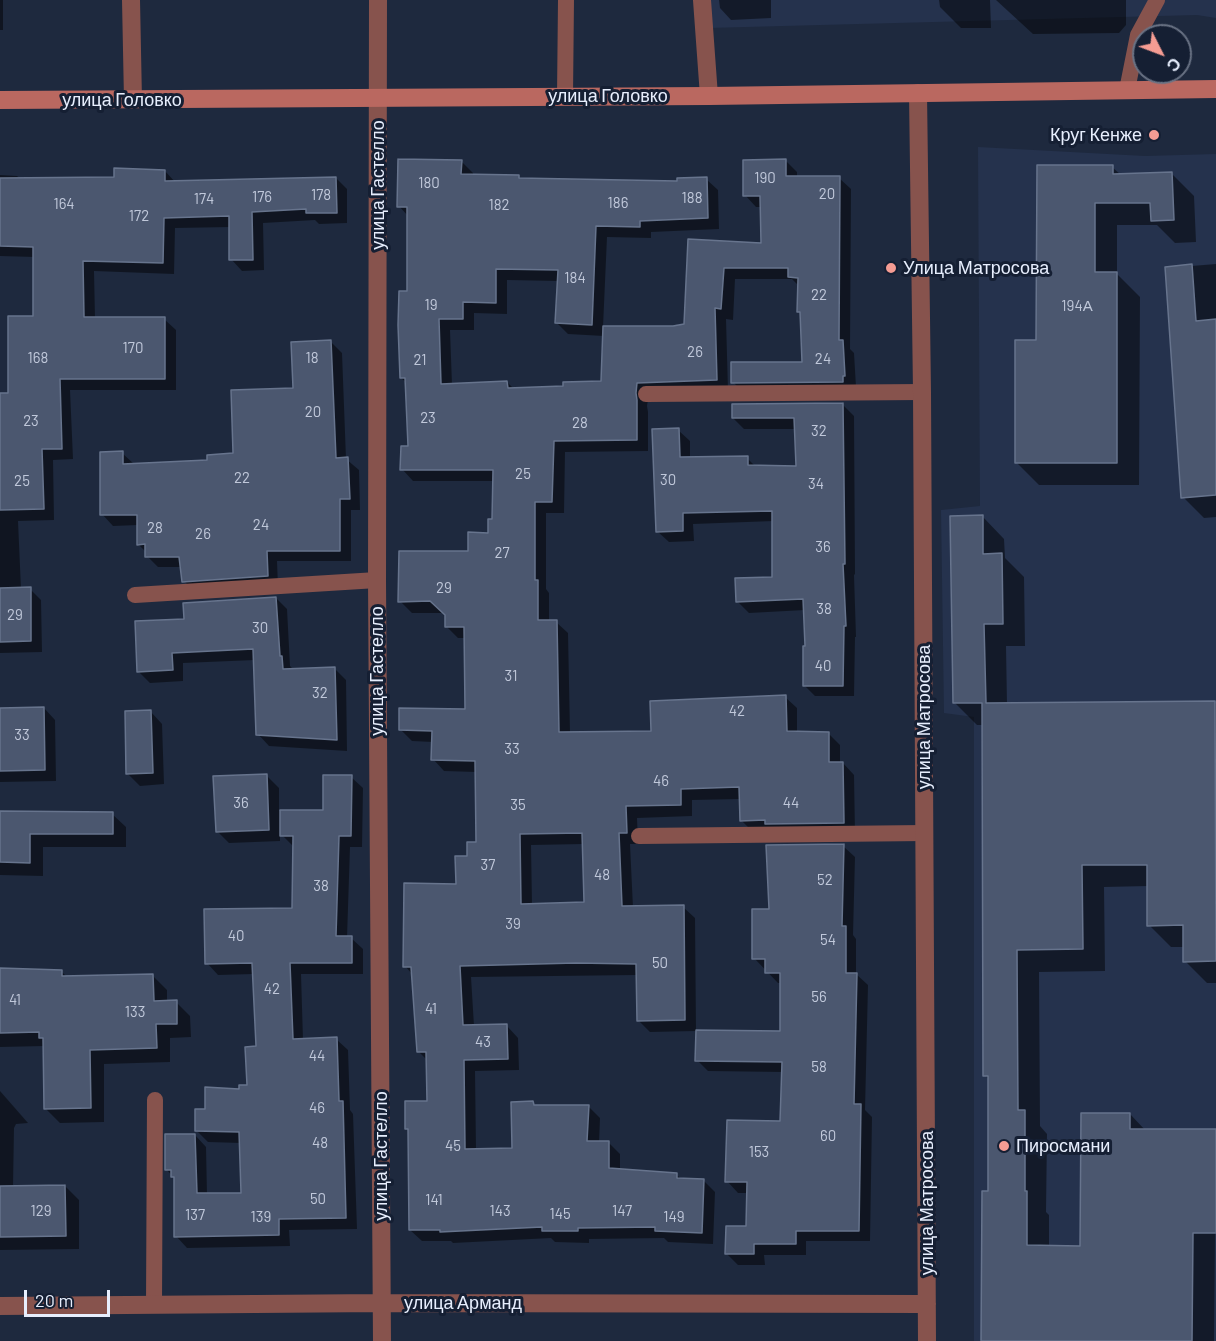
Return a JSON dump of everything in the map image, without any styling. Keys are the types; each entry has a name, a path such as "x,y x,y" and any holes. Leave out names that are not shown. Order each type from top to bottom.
{"street":[{"path":"131,0 133,100"},
{"name":"улица Гастелло","path":"378,0 377,580 382,1341"},
{"path":"702,0 708,96"},
{"name":"улица Головко","path":"0,99 708,96 1216,89"},
{"name":"улица Матросова","path":"918,93 922,392 927,1341"},
{"name":"улица Арманд","path":"0,1306 381,1303 927,1304"}],"lane":[{"path":"565,96 566,0"},
{"path":"1127,90 1138,35 1157,0"},
{"path":"646,394 922,392"},
{"path":"135,595 377,580"},
{"path":"639,836 925,833"},
{"path":"154,1304 155,1100"}],"shaded area":[{"path":"706,0 1216,0 1216,18 1197,15 708,28"},
{"path":"978,147 1145,156 1216,154 1216,1341 974,1341 974,717 944,713 941,510 980,506"}],"building":[{"path":"398,159 462,160 461,174 519,175 519,178 677,181 677,178 707,177 708,218 640,221 640,227 596,226 592,325 555,323 558,270 496,269 496,303 463,302 463,319 439,319 441,384 507,381 508,388 563,386 563,382 601,381 603,326 684,324 688,239 761,243 760,196 743,196 743,160 786,159 786,176 840,176 839,340 843,340 845,376 843,376 843,382 731,383 731,362 802,362 800,312 797,312 798,278 788,277 788,268 724,268 721,309 715,308 717,380 637,383 637,440 554,441 552,502 535,502 535,580 538,580 538,620 557,620 559,732 651,731 650,701 786,695 787,731 829,732 829,762 843,762 844,823 765,824 765,820 740,821 739,787 681,789 681,805 626,806 627,833 619,833 622,906 684,905 685,1020 637,1021 636,964 460,966 463,1025 507,1024 508,1059 464,1060 465,1149 512,1148 511,1102 533,1101 534,1105 589,1105 587,1141 609,1141 609,1168 677,1173 677,1178 704,1179 702,1233 655,1231 655,1227 578,1228 578,1231 542,1231 542,1227 440,1232 440,1230 409,1230 408,1129 405,1129 405,1101 427,1101 426,1052 417,1052 411,967 403,967 404,883 456,884 455,856 467,856 467,842 476,842 475,761 431,760 432,731 399,730 399,708 465,709 464,627 445,627 445,615 430,601 398,602 399,551 468,551 468,532 488,533 488,519 492,519 493,470 400,470 401,446 408,446 405,378 400,378 398,325 399,291 407,291 407,207 397,207","holes":["582,833 584,902 521,904 520,834"]},
{"path":"1037,165 1113,165 1113,174 1172,172 1174,220 1151,221 1150,203 1095,203 1095,272 1117,272 1117,463 1015,463 1015,340 1036,340"},
{"path":"114,168 165,170 165,181 336,177 337,213 306,213 306,209 252,212 253,260 229,260 229,216 164,218 163,263 83,261 84,317 165,317 165,379 60,379 62,449 42,449 44,509 0,510 0,393 8,393 8,316 33,316 33,247 0,246 0,178 114,177"},
{"path":"1192,264 1196,321 1216,319 1216,495 1181,498 1165,267"},
{"path":"331,340 336,458 348,457 350,499 340,499 340,551 267,551 268,576 182,582 179,557 145,557 145,544 137,545 137,515 100,515 100,452 123,451 123,464 207,460 207,455 233,453 231,390 293,388 291,342"},
{"path":"843,403 845,564 843,564 846,626 844,626 843,686 803,686 803,646 805,646 803,599 736,602 735,578 772,577 772,511 683,513 683,531 656,532 652,429 679,428 680,457 748,456 748,465 796,466 794,418 732,418 732,404"},
{"path":"983,515 983,554 1002,553 1003,624 984,624 986,703 1215,701 1216,961 1183,962 1183,925 1147,926 1147,865 1082,865 1083,949 1017,950 1018,1110 1025,1110 1027,1245 1080,1246 1081,1113 1130,1113 1130,1129 1216,1129 1216,1233 1193,1233 1192,1341 981,1341 982,1191 988,1191 988,1076 983,1076 982,703 953,703 950,516"},
{"path":"31,587 31,641 0,642 0,588"},
{"path":"276,597 283,669 335,667 337,740 256,735 253,649 172,653 173,670 137,672 135,621 184,619 183,603"},
{"path":"44,707 45,770 0,771 0,708"},
{"path":"151,710 153,773 126,774 125,711"},
{"path":"267,774 269,830 216,832 213,776"},
{"path":"323,775 352,775 351,836 339,836 336,936 352,936 352,963 290,963 293,1039 337,1037 339,1101 343,1101 346,1218 279,1219 279,1235 174,1237 174,1177 171,1177 171,1170 165,1170 165,1134 195,1134 197,1193 241,1193 239,1132 195,1131 195,1109 205,1109 205,1087 239,1089 239,1085 247,1085 245,1047 256,1046 252,963 205,964 204,909 292,908 293,836 280,836 280,810 323,810"},
{"path":"0,811 113,812 113,834 30,834 30,863 0,862"},
{"path":"844,844 842,926 846,926 846,973 857,973 854,1104 861,1104 859,1231 796,1231 796,1244 754,1244 754,1254 725,1254 726,1226 746,1226 747,1182 725,1182 727,1120 780,1121 782,1062 695,1061 696,1030 780,1031 780,973 765,973 765,959 752,959 752,909 769,909 766,845"},
{"path":"0,968 62,970 62,976 153,974 154,1001 177,1000 177,1024 156,1024 157,1048 90,1050 91,1108 44,1109 43,1038 39,1038 39,1032 0,1033"},
{"path":"65,1185 66,1236 0,1237 0,1186"}],"place":[{"name":"Круг Кенже","path":"1154,135"},
{"name":"Улица Матросова","path":"891,268"},
{"name":"Пиросмани","path":"1004,1146"}]}
